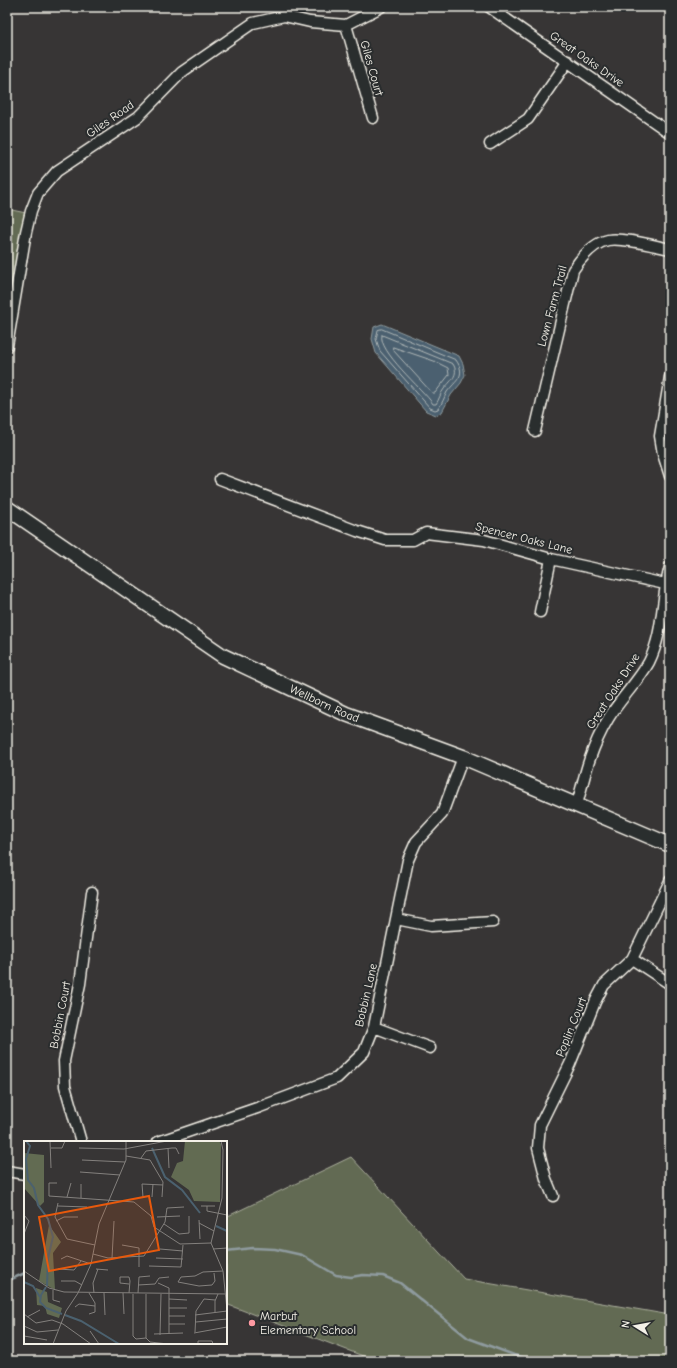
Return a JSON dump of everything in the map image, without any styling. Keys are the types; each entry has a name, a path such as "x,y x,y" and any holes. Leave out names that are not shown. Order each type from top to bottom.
{"street":[{"path":"346,25 381,7"},
{"name":"Great Oaks Drive","path":"489,7 670,133"},
{"name":"Giles Road","path":"7,346 26,232 31,211 38,193 57,171 138,117 182,72 253,23 284,16 310,22 346,25"},
{"name":"Giles Court","path":"346,25 373,118"},
{"path":"490,144 528,119 568,62"},
{"name":"Lown Farm Trail","path":"535,431 573,270 582,256 608,240 627,241 670,249"},
{"path":"670,377 667,402 660,436 663,454 670,476"},
{"name":"Spencer Oaks Lane","path":"220,479 357,531 385,540 413,540 426,533 484,540 551,559 665,584"},
{"name":"Wellborn Road","path":"7,508 223,656 346,714 463,757 670,845"},
{"path":"540,612 551,559"},
{"name":"Great Oaks Drive","path":"577,805 592,748 608,718 649,662 660,631 665,584 670,567"},
{"name":"Bobbin Lane","path":"161,1141 260,1107 337,1078 364,1052 374,1027 408,860 416,842 442,814 463,757"},
{"name":"Poplin Court","path":"553,1196 546,1179 538,1148 540,1125 570,1064 595,1002 604,985 632,959 670,881"},
{"name":"Bobbin Court","path":"81,1141 65,1086 64,1061 80,984 92,892"},
{"path":"396,919 431,926 493,922"},
{"path":"632,959 670,984"},
{"path":"374,1027 430,1048"},
{"path":"7,1171 24,1174"}],"green space":[{"path":"7,209 26,213 7,312"},
{"path":"351,1157 464,1279 670,1315 670,1361 376,1361 227,1304 227,1217"}],"water":[{"path":"382,324 459,356 463,364 465,375 461,383 451,395 442,412 436,415 426,411 376,353 372,339 374,327"}],"waterway":[{"path":"227,1251 253,1248 275,1249 302,1255 336,1275 351,1277 363,1275 383,1276 400,1283 468,1338 514,1355 538,1361"},
{"path":"7,1281 24,1273"}],"place":[{"name":"Marbut Elementary School","path":"252,1323"}]}
